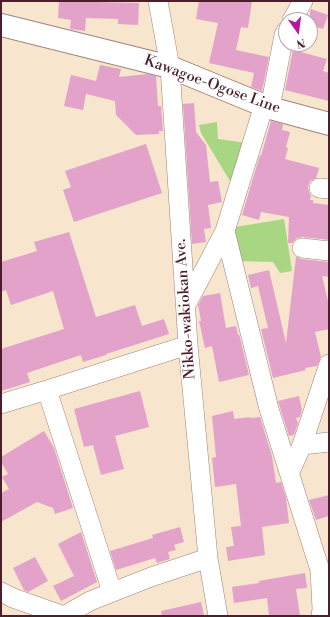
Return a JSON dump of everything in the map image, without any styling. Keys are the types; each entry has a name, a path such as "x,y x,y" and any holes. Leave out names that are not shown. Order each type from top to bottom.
{"main road":[{"name":"Kawagoe-Ogose Line","path":"1,25 170,67 267,107 329,124"}],"street":[{"name":"Nikko-wakiokan Ave.","path":"158,1 170,67 188,344 208,558 218,616"},
{"path":"297,12 303,1"},
{"path":"186,305 225,231 267,107 280,52"},
{"path":"225,231 269,409 320,570 324,610"},
{"path":"302,248 329,251"},
{"path":"1,404 188,344"},
{"path":"290,472 302,445 329,364"},
{"path":"47,390 112,592"},
{"path":"302,445 329,442"},
{"path":"1,592 13,598 64,616 90,600 151,576 208,558"}],"green space":[{"path":"217,122 218,139 247,143 234,182 230,181 201,133 199,125"},
{"path":"284,219 292,271 280,273 273,262 236,261 229,228"}],"building":[{"path":"59,1 139,3 138,25 118,24 118,19 86,18 85,31 70,29 71,20 58,18"},
{"path":"199,1 252,1 248,28 241,27 236,50 269,57 262,91 251,87 254,73 209,63 218,23 196,19"},
{"path":"311,9 328,15 323,29 318,27 318,12 310,11"},
{"path":"293,52 301,52 327,59 323,71 329,73 329,101 285,90"},
{"path":"100,65 121,69 119,77 148,74 156,76 158,106 161,106 163,131 159,131 159,134 136,135 116,115 115,101 86,94 83,110 64,106 71,75 96,81"},
{"path":"194,103 196,132 206,145 210,182 218,181 222,202 208,205 211,228 204,229 206,242 192,244 183,104"},
{"path":"271,121 283,124 282,130 290,132 286,147 288,148 285,159 319,168 316,178 310,181 308,187 311,196 310,200 313,200 313,203 329,205 329,240 303,237 297,238 292,243 288,243 289,217 261,212 259,220 242,215"},
{"path":"146,144 162,193 74,222 63,190 71,187 65,171"},
{"path":"69,232 96,317 135,305 142,326 164,319 169,334 83,362 81,355 27,373 30,382 1,391 1,349 64,329 53,291 11,305 6,290 1,292 1,262 37,251 34,242"},
{"path":"296,257 301,259 329,262 329,277 322,276 329,305 329,329 315,332 321,357 317,366 305,368 306,370 273,378 261,329 268,328 258,286 251,288 248,275 269,270 286,343"},
{"path":"220,293 226,328 236,326 249,375 219,382 212,346 205,348 199,321 201,321 198,305 203,296"},
{"path":"140,391 149,427 115,436 124,469 101,475 93,445 84,447 74,409"},
{"path":"299,396 302,410 300,417 296,418 298,423 294,435 289,436 278,401"},
{"path":"233,411 234,419 260,417 272,456 276,483 281,482 286,498 289,523 262,527 265,555 228,561 226,547 234,546 231,527 241,526 236,484 215,487 212,458 216,457 212,416"},
{"path":"44,431 54,448 73,508 55,514 53,508 37,502 1,522 1,493 9,489 2,477 8,474 1,462 1,457"},
{"path":"329,495 329,516 316,520 309,500"},
{"path":"180,527 184,542 174,545 176,550 168,552 170,559 157,563 155,558 116,570 110,551 153,538 152,535"},
{"path":"81,532 97,582 61,601 53,586 74,576 58,544"},
{"path":"35,557 48,581 28,592 24,590 13,568"},
{"path":"305,573 307,588 296,589 300,616 269,616 267,598 234,603 232,587"},
{"path":"201,602 204,616 162,616 161,611"}]}
